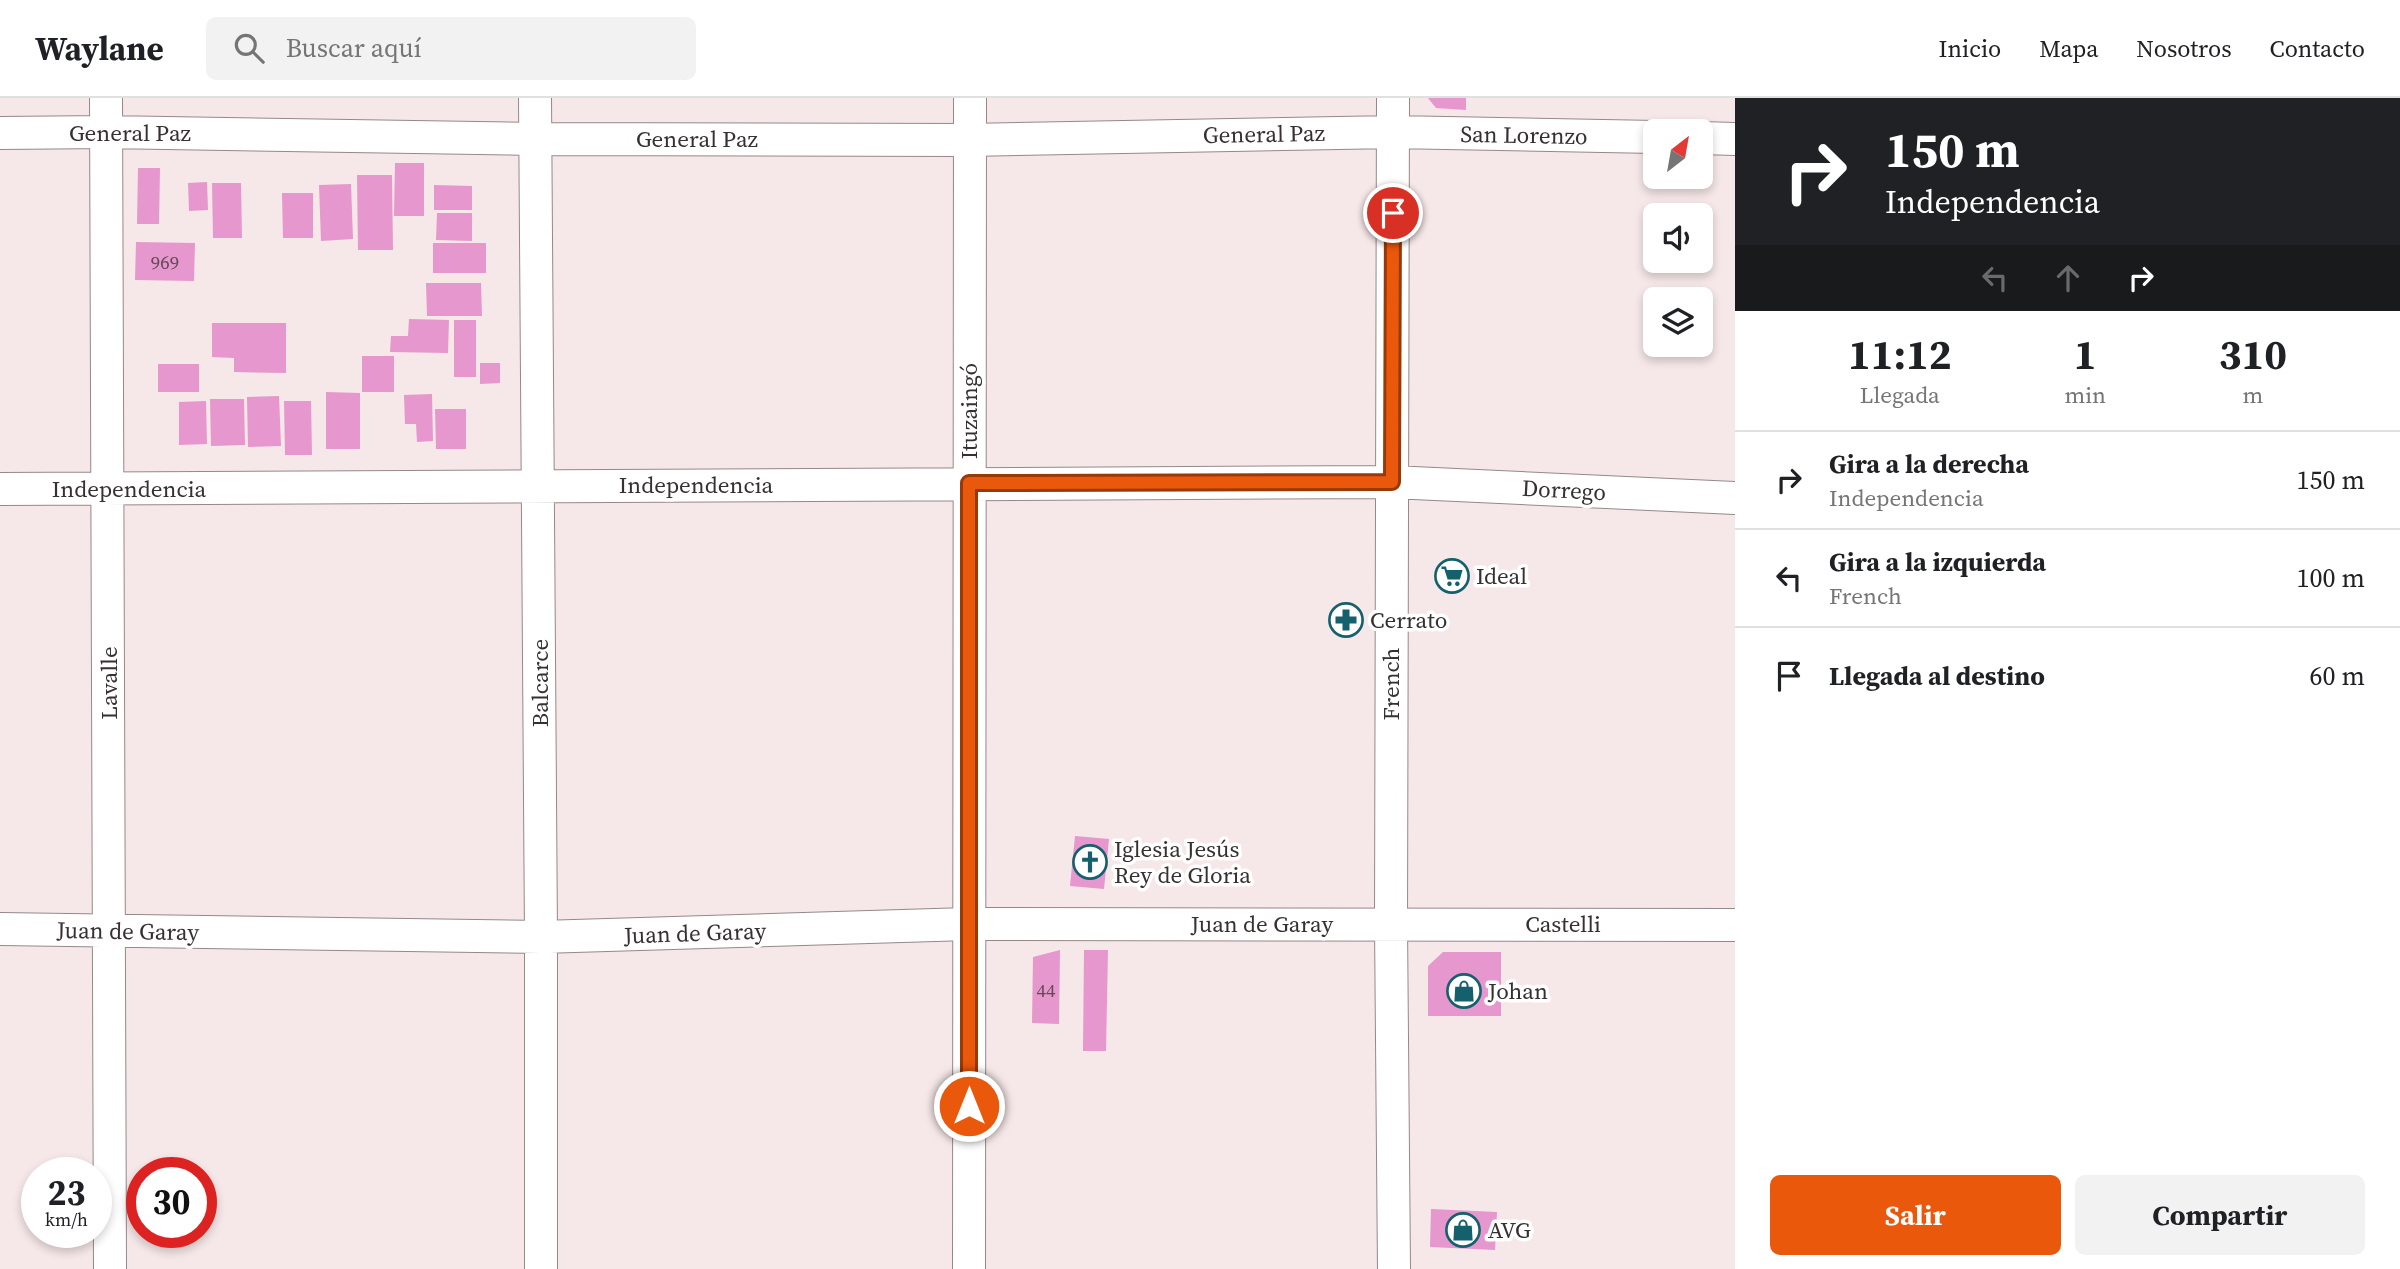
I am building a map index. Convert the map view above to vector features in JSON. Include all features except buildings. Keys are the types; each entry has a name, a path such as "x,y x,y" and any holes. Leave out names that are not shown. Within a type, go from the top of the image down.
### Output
{"street":[{"name":"Lavalle","path":"106,98 110,1269"},
{"name":"Balcarce","path":"535,98 541,1269"},
{"name":"Ituzaingó","path":"968,1269 970,98"},
{"name":"French","path":"1393,98 1391,923 1394,1269"},
{"name":"General Paz","path":"0,132 535,139 969,140 1394,132"},
{"name":"San Lorenzo","path":"1394,132 1643,137"},
{"path":"1713,138 1735,139"},
{"name":"Independencia","path":"0,489 1392,482"},
{"name":"Dorrego","path":"1392,482 1735,498"},
{"name":"Juan de Garay","path":"0,929 541,937 968,924 1391,923"},
{"name":"Castelli","path":"1391,923 1735,925"}],"place":[{"name":"Ideal","path":"1452,576"},
{"name":"Cerrato","path":"1346,620"},
{"name":"Iglesia Jesús Rey de Gloria","path":"1090,862"},
{"name":"Johan","path":"1464,991"},
{"name":"AVG","path":"1463,1230"}],"route":[{"path":"969,1106 969,483 1392,482 1393,213"}]}
